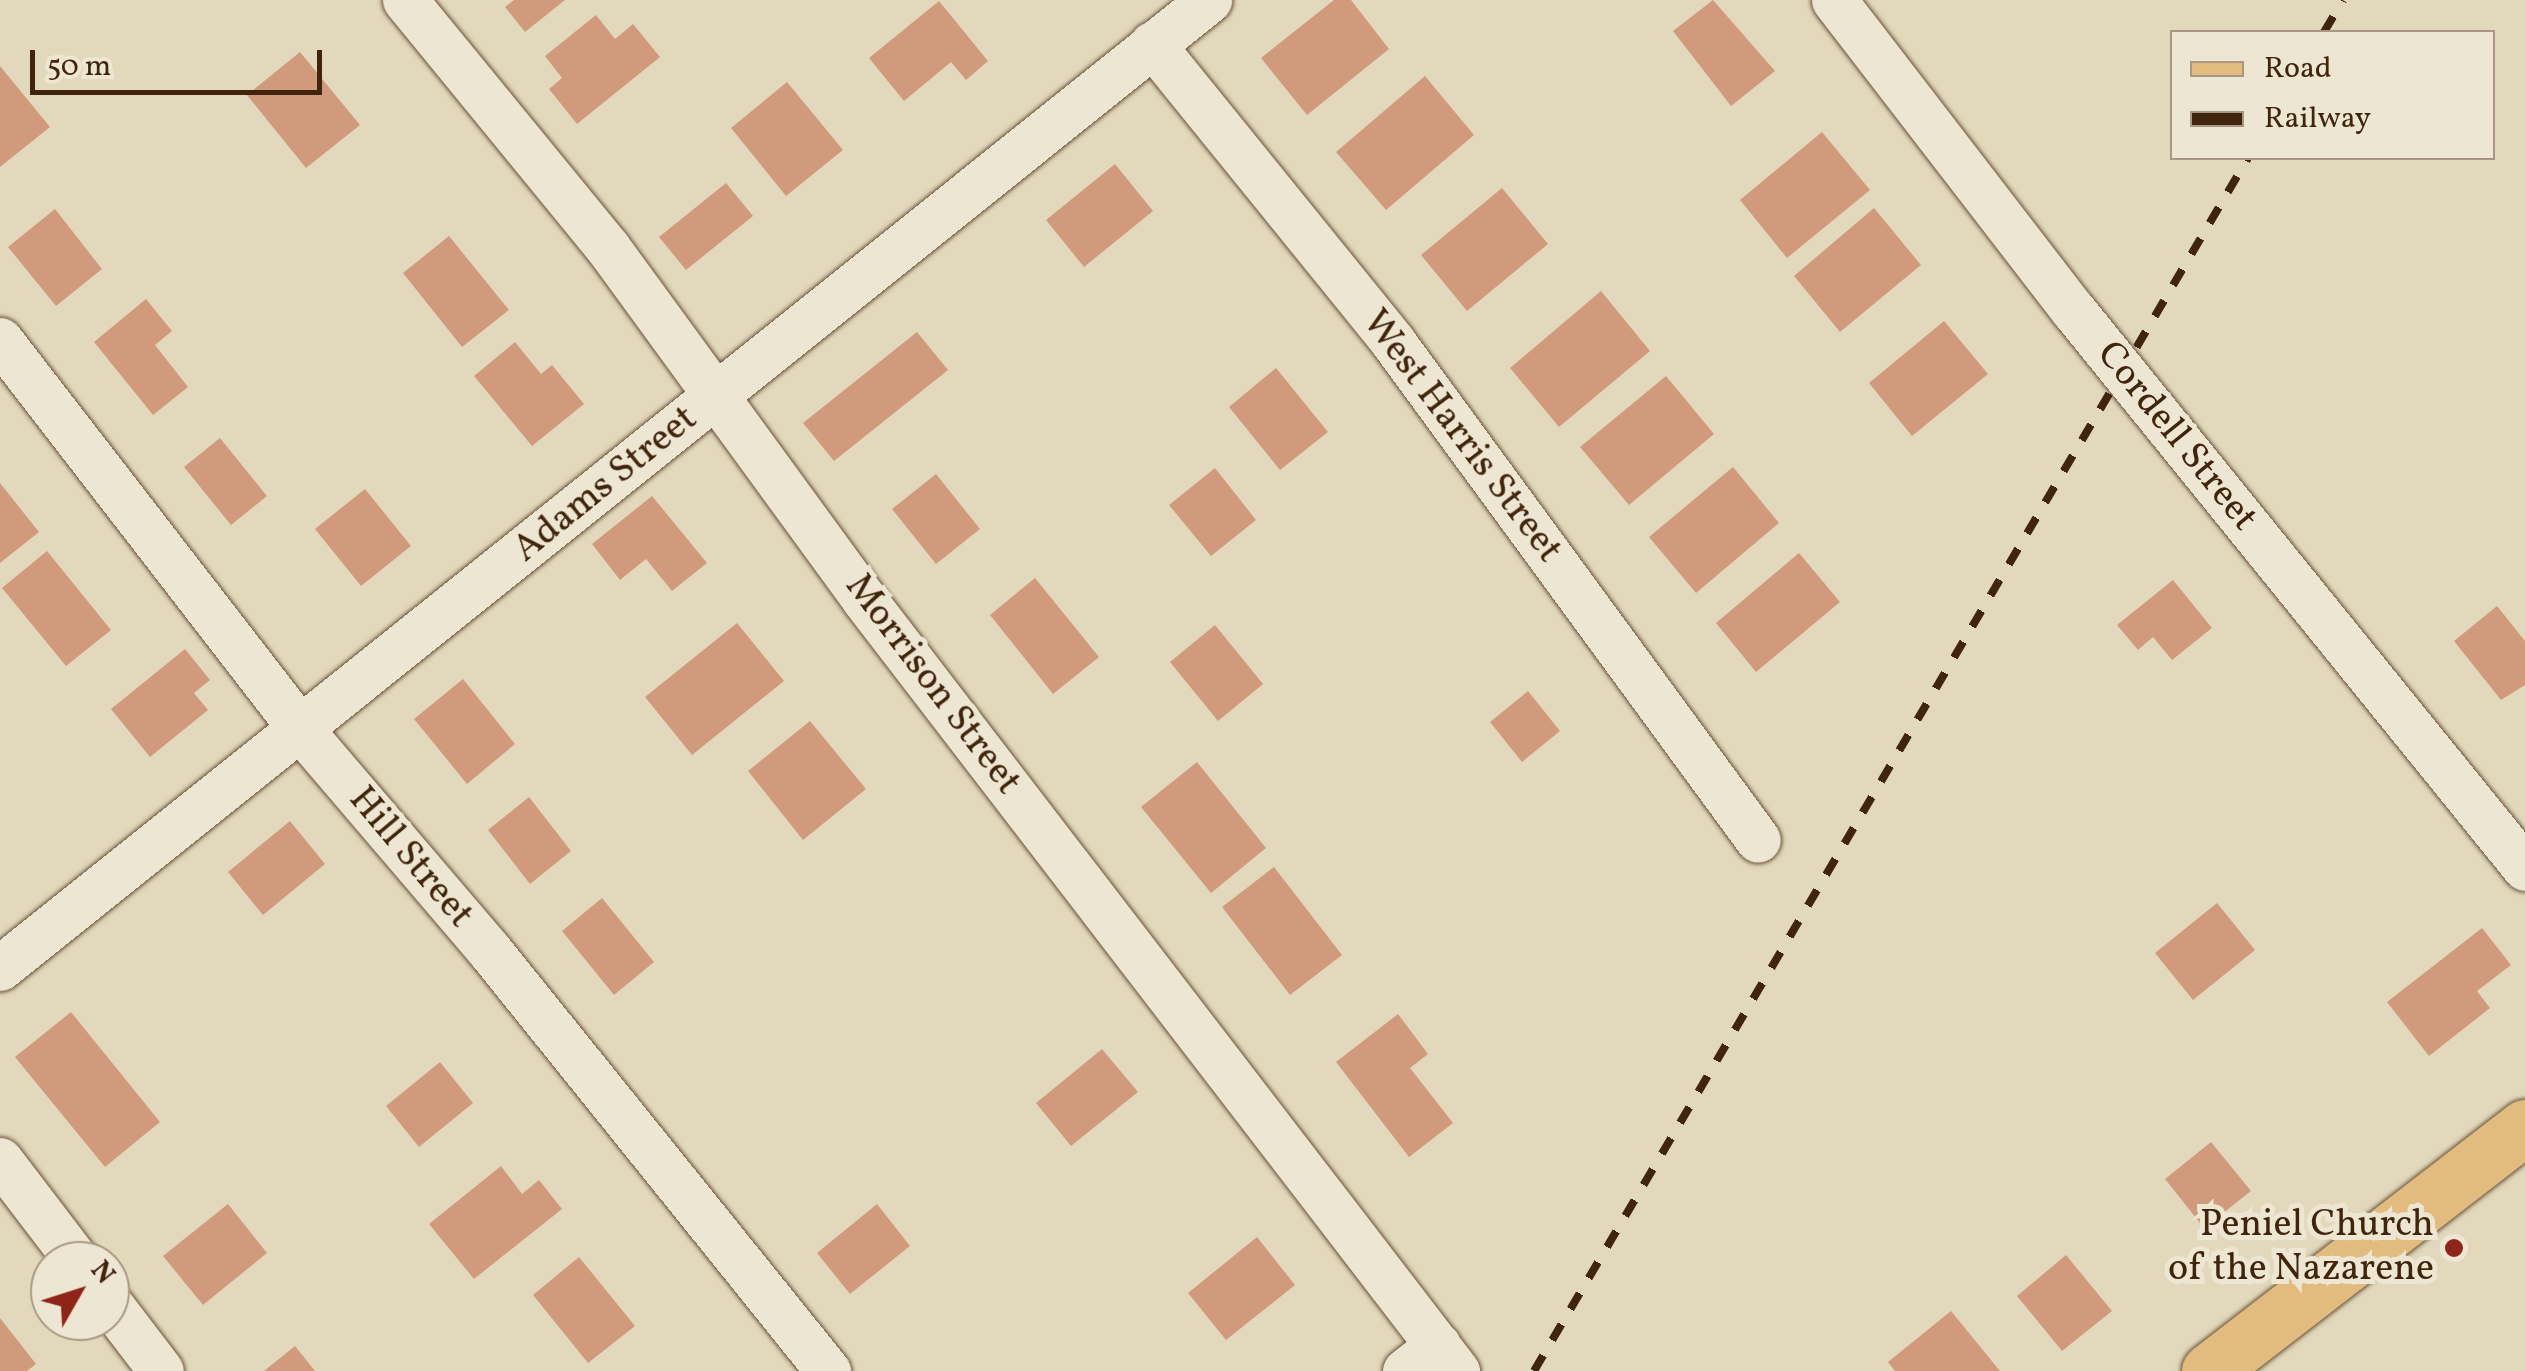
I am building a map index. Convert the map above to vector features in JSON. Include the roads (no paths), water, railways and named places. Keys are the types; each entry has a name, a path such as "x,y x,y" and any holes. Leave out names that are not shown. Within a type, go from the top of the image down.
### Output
{"main road":[{"path":"2209,1371 2525,1126"}],"street":[{"name":"Morrison Street","path":"405,0 608,248 1434,1362"},
{"name":"Adams Street","path":"0,968 302,731 1209,0"},
{"name":"Cordell Street","path":"1834,0 2074,310 2525,868"},
{"name":"West Harris Street","path":"1152,44 1393,342 1758,840"},
{"name":"Hill Street","path":"0,340 302,731 828,1371"},
{"path":"0,1160 62,1241"},
{"path":"130,1330 161,1371"}],"railway":[{"path":"2325,30 2343,0"},
{"path":"1534,1371 2247,160"}],"place":[{"name":"Peniel Church of the Nazarene","path":"2454,1248"}]}
